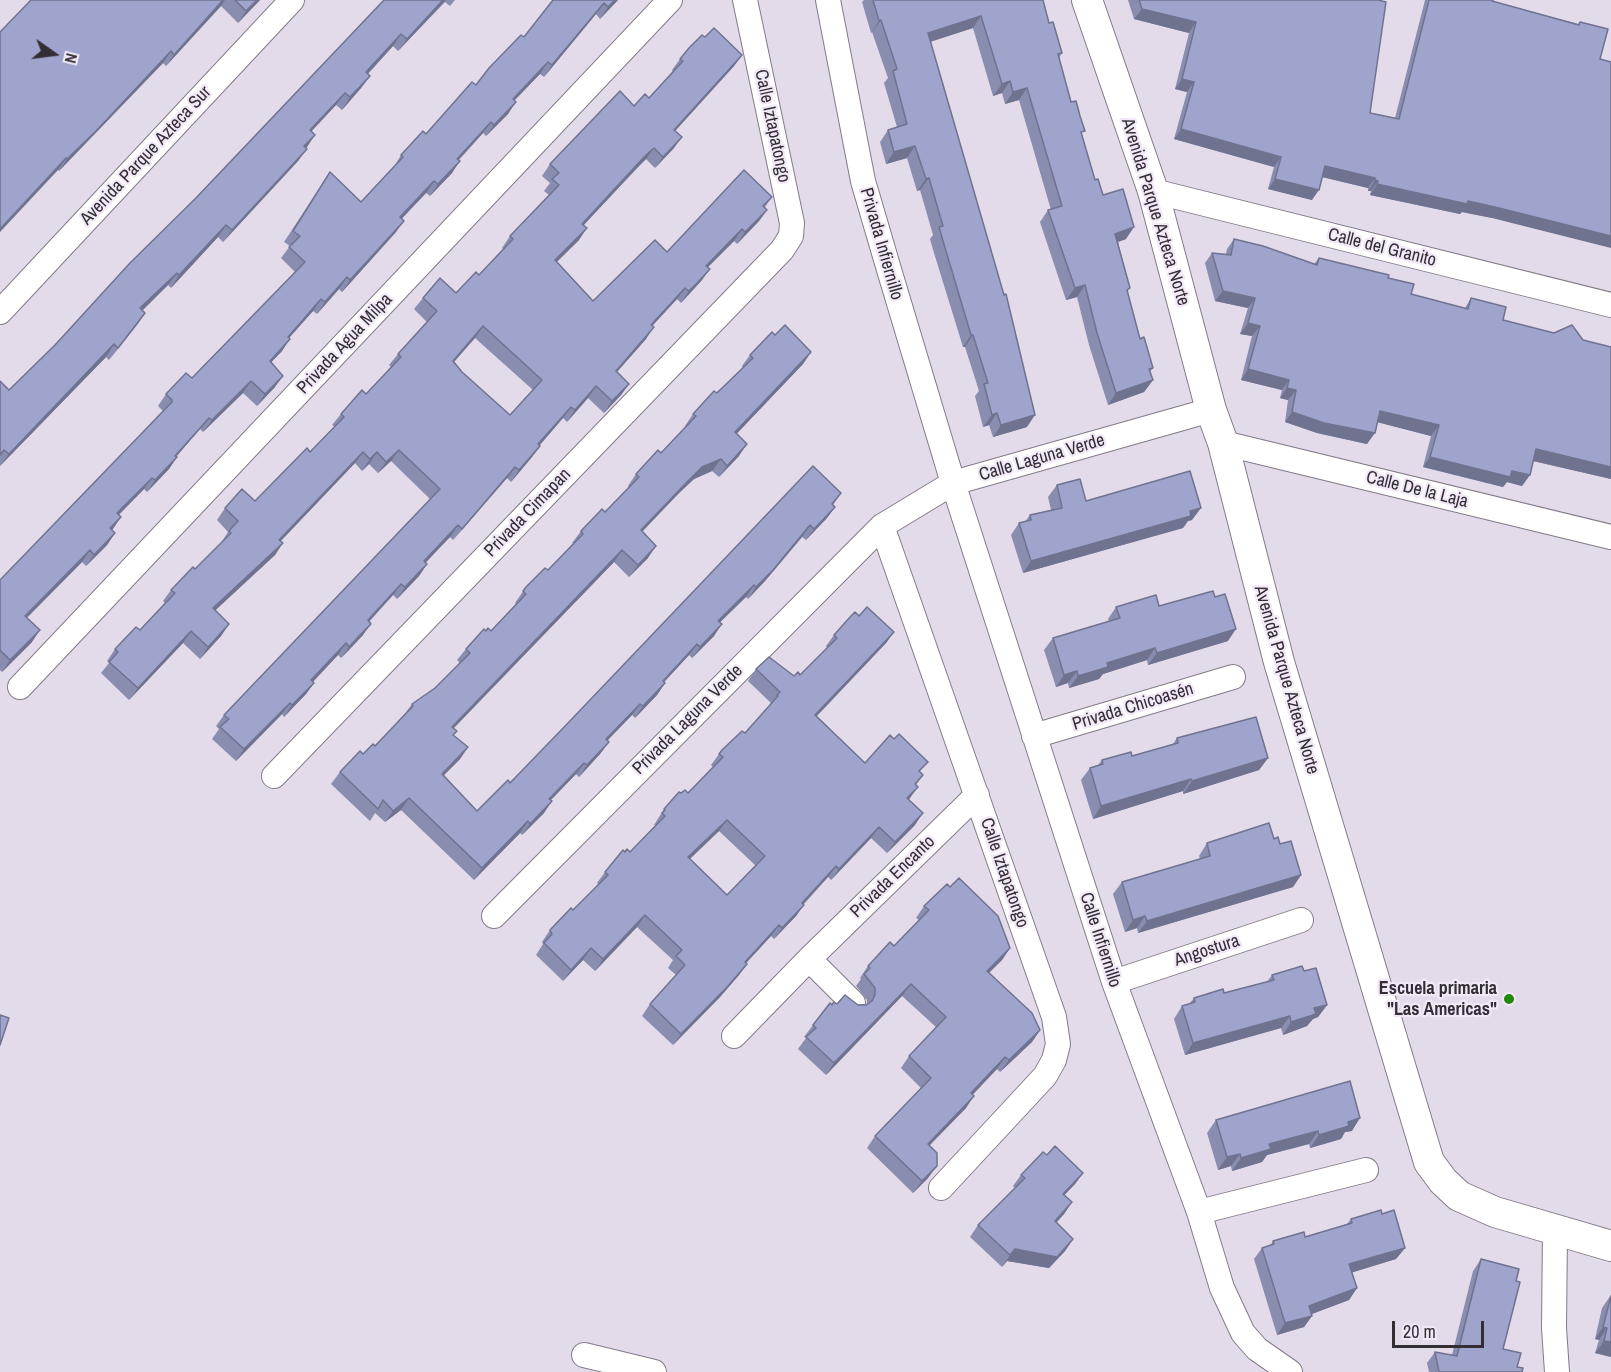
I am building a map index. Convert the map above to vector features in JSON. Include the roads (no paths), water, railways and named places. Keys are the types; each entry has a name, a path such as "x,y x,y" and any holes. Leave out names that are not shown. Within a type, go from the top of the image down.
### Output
{"street":[{"name":"Avenida Parque Azteca Sur","path":"0,312 292,0"},
{"name":"Privada Agua Milpa","path":"20,687 670,0"},
{"name":"Calle Iztapatongo","path":"745,0 792,223 791,236 782,250"},
{"name":"Privada Infiernillo","path":"828,0 863,182 953,483"},
{"name":"Avenida Parque Azteca Norte","path":"1087,0 1153,191 1211,410 1223,443 1279,662 1429,1162 1443,1181 1459,1196 1496,1212 1611,1246"},
{"name":"Calle del Granito","path":"1153,191 1611,305"},
{"name":"Privada Cimapan","path":"274,776 782,250"},
{"name":"Calle Laguna Verde","path":"882,526 953,483 1211,410"},
{"name":"Calle De la Laja","path":"1223,443 1611,537"},
{"name":"Calle Infiernillo","path":"953,483 1114,982 1199,1212 1222,1288 1243,1333 1257,1349 1282,1364 1290,1372"},
{"name":"Calle Iztapatongo","path":"882,526 1054,1017 1058,1044 1054,1060 1045,1076 941,1188"},
{"name":"Privada Laguna Verde","path":"494,916 882,526"},
{"name":"Privada Chicoasén","path":"1034,736 1233,677"},
{"name":"Privada Encanto","path":"734,1036 809,959 977,795"},
{"name":"Angostura","path":"1114,982 1301,920"},
{"path":"809,959 853,1003"},
{"path":"1199,1212 1366,1170"},
{"path":"1555,1230 1554,1328 1557,1372"},
{"path":"584,1355 654,1372"}],"place":[{"name":"Escuela primaria \"Las Americas\"","path":"1509,999"}]}
